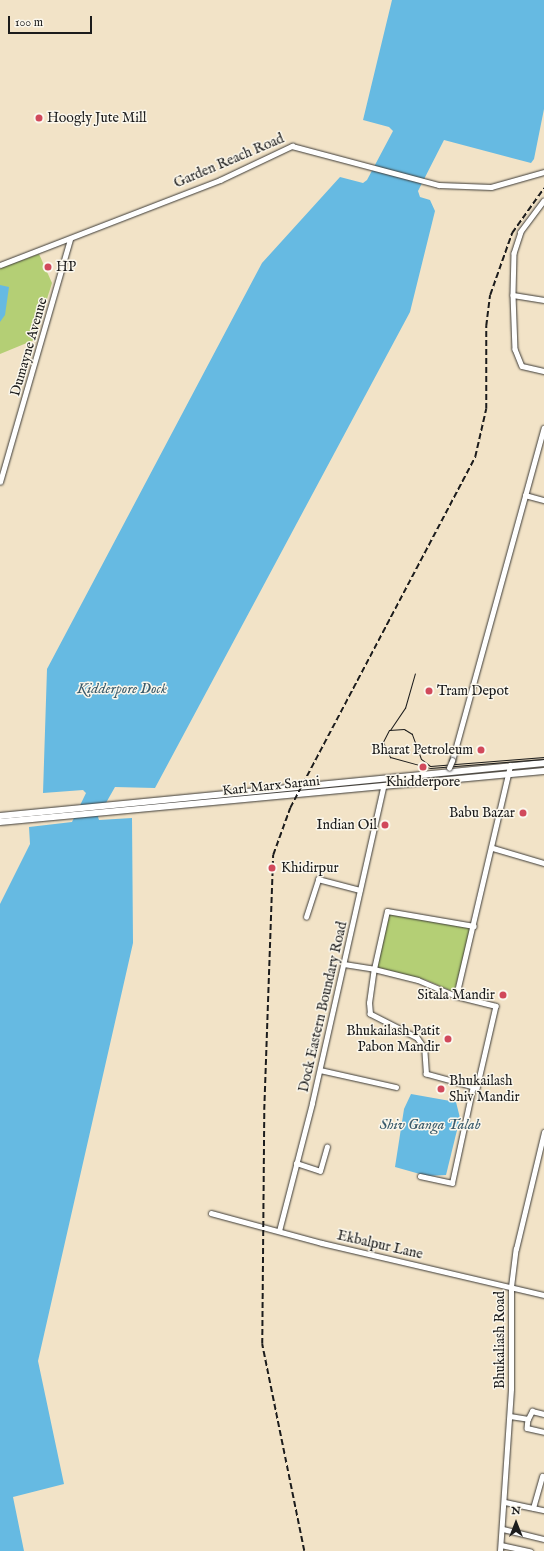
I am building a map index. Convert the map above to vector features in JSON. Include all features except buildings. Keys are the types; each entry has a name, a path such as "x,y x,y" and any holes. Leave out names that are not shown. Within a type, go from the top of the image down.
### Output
{"main road":[{"path":"114,809 449,770 544,763"},
{"name":"Karl Marx Sarani","path":"0,822 59,814 383,787 544,771"},
{"path":"0,816 59,814"}],"street":[{"name":"Garden Reach Road","path":"0,265 70,240 220,180 292,146 439,185 491,187 544,172"},
{"path":"544,201 521,232 514,253 513,295 515,349 522,366 544,371"},
{"name":"Dumayne Avenue","path":"0,482 70,240"},
{"path":"513,295 544,300"},
{"path":"447,780 544,428"},
{"path":"525,494 544,500"},
{"path":"456,996 493,848 510,774 510,765"},
{"name":"Dock Eastern Boundary Road","path":"279,1231 320,1070 383,787"},
{"path":"493,848 544,863"},
{"path":"306,917 318,879 360,890"},
{"path":"344,964 374,969 418,980 456,996 496,1006 477,1088 426,1074 424,1048 417,1038 370,1014 369,1002 374,969 387,911 474,926"},
{"path":"320,1070 396,1087"},
{"path":"420,1176 452,1183 473,1086"},
{"name":"Bhukaliash Road","path":"500,1551 505,1502 510,1416 511,1287 516,1248 544,1132"},
{"path":"296,1163 320,1171 326,1147"},
{"path":"538,1154 544,1156"},
{"name":"Ekbalpur Lane","path":"211,1213 279,1231 544,1295"},
{"path":"544,1414 532,1411 528,1419 527,1428 544,1432"},
{"path":"510,1416 528,1419"},
{"path":"533,1508 542,1476"},
{"path":"505,1502 544,1510"},
{"path":"503,1529 544,1539"},
{"path":"501,1545 530,1551"}],"green space":[{"path":"39,254 52,283 34,340 0,354 0,268"},
{"path":"387,913 472,928 454,992 426,980 376,967"}],"water":[{"name":"Kidderpore Dock","path":"392,0 544,0 544,109 534,159 531,163 444,140 418,191 420,197 430,200 435,211 410,312 155,788 115,787 98,817 99,820 132,818 133,943 38,1361 64,1484 13,1497 24,1551 0,1551 0,904 30,844 29,827 72,822 86,793 83,790 43,793 47,669 262,263 340,177 363,183 367,180 393,131 389,127 363,120"},
{"path":"0,285 9,287 5,315 0,322"},
{"name":"Shiv Ganga Talab","path":"411,1094 456,1102 460,1118 446,1175 427,1176 395,1167 404,1109"}],"tram line":[{"path":"390,730 405,708 415,673"},
{"path":"544,757 430,766 421,759 412,734 404,729 389,730 383,742 390,757 430,768 544,759"}],"railway":[{"path":"304,1551 262,1344 264,1110 273,855 290,808 475,457 486,409 486,326 490,295 512,233 544,188"}],"place":[{"name":"Hoogly Jute Mill","path":"39,118"},
{"name":"HP","path":"48,267"},
{"name":"Tram Depot","path":"429,691"},
{"name":"Bharat Petroleum","path":"481,750"},
{"name":"Khidderpore","path":"423,767"},
{"name":"Babu Bazar","path":"523,813"},
{"name":"Indian Oil","path":"385,825"},
{"name":"Khidirpur","path":"272,868"},
{"name":"Sitala Mandir","path":"503,995"},
{"name":"Bhukailash Patit Pabon Mandir","path":"448,1039"},
{"name":"Bhukailash Shiv Mandir","path":"441,1089"}]}
